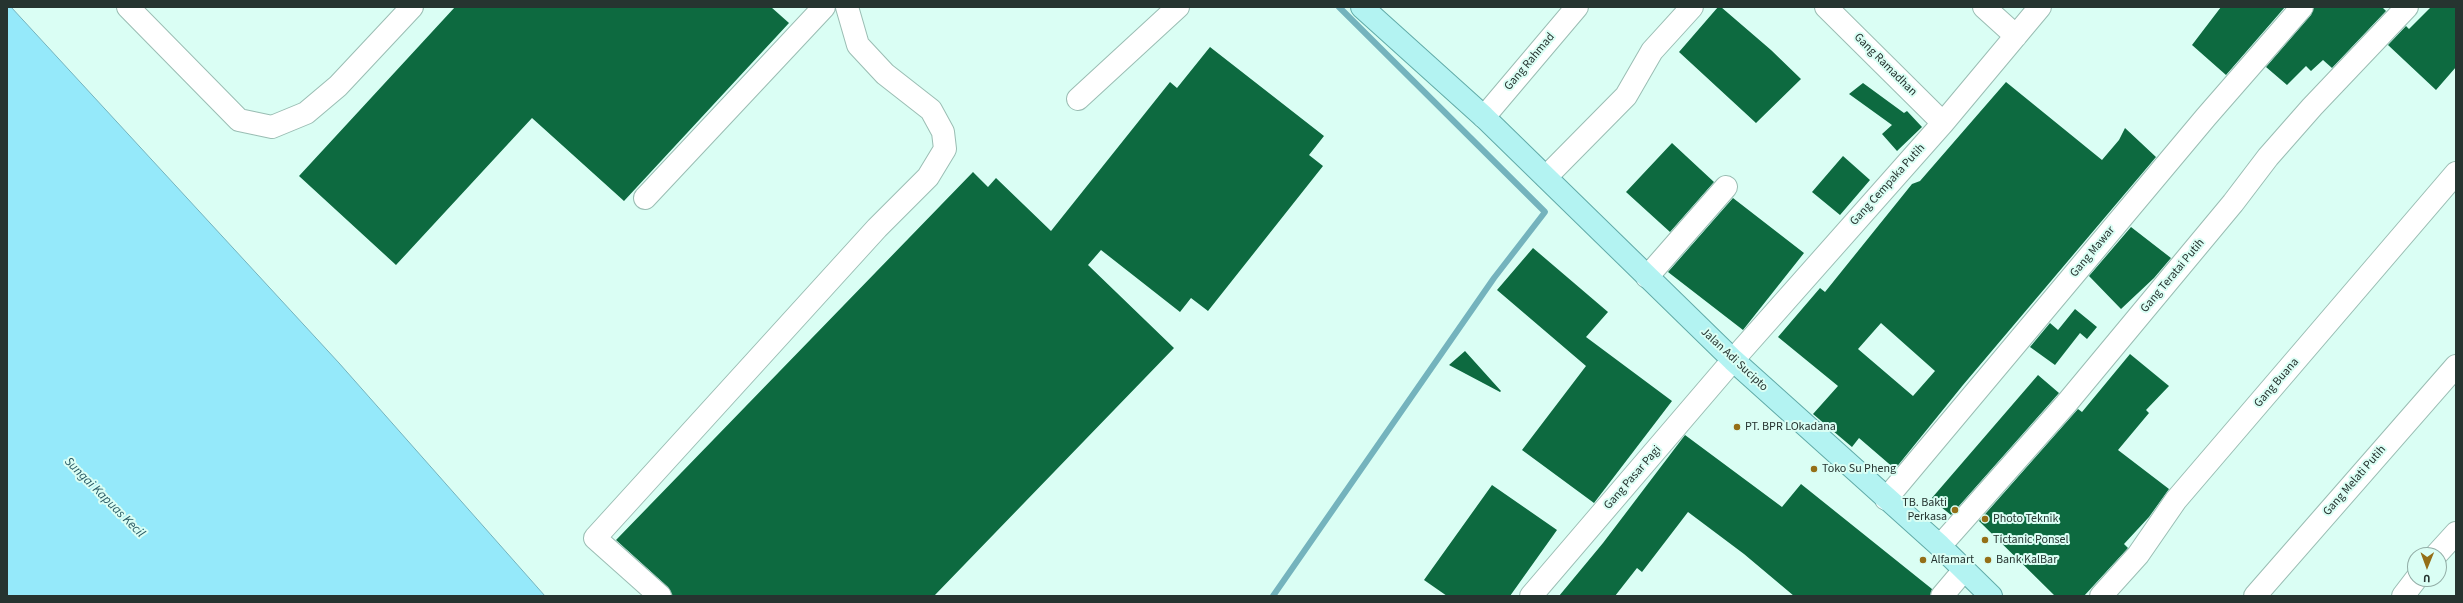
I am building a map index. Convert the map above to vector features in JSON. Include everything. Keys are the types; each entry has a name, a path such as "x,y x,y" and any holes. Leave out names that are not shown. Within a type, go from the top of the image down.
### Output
{"main road":[{"name":"Jalan Adi Sucipto","path":"1373,11 1546,177 1733,360 1940,546 1992,596"}],"street":[{"path":"128,7 239,120 272,127 306,113 338,86 412,7"},
{"path":"645,198 824,7"},
{"path":"660,596 595,538 871,234 928,176 945,149 943,132 931,110 885,74 858,45 847,7"},
{"path":"1078,99 1178,7"},
{"name":"Gang Rahmad","path":"1484,117 1577,7"},
{"path":"1546,177 1626,96 1652,51 1692,7"},
{"name":"Gang Ramadhan","path":"1826,7 1943,123"},
{"path":"1984,7 2016,36"},
{"name":"Gang Cempaka Putih","path":"1733,360 1943,123 2040,7"},
{"name":"Gang Mawar","path":"1886,499 2206,117 2302,7"},
{"name":"Gang Teratai Putih","path":"1940,546 2066,404 2233,203 2268,158 2312,108 2407,7"},
{"name":"Gang Buana","path":"2101,596 2138,555 2176,500 2456,173"},
{"path":"1647,277 1726,187"},
{"name":"Gang Pasar Pagi","path":"1531,596 1733,360"},
{"name":"Gang Melati Putih","path":"2255,596 2456,366"},
{"path":"2443,547 2456,533"},
{"path":"1942,596 1964,570"},
{"path":"2403,596 2410,587"}],"water":[{"name":"Sungai Kapuas Kecil","path":"7,7 11,7 339,363 545,596 7,596"}],"building":[{"path":"455,7 771,7 789,23 624,201 532,118 396,265 299,176"},
{"path":"1718,7 1721,7 1771,50 1801,79 1756,123 1679,52"},
{"path":"2221,7 2285,7 2226,75 2192,45"},
{"path":"2314,7 2382,7 2386,11 2332,68 2323,60 2311,71 2306,66 2287,85 2266,67 2311,15"},
{"path":"2431,7 2456,7 2456,67 2436,90 2388,45 2406,26 2409,29"},
{"path":"1210,47 1324,136 1309,155 1323,166 1208,311 1191,298 1180,312 1101,250 1088,265 1174,348 934,596 673,596 668,587 616,540 973,172 988,187 996,178 1051,231 1170,82 1177,88"},
{"path":"2006,82 2102,160 2119,140 2125,128 2156,157 1963,385 1895,469 1859,438 1852,447 1813,414 1838,386 1778,337 1820,288 1825,292 1912,184 1920,181","holes":["1881,323 1935,371 1913,396 1858,349"]},
{"path":"1863,83 1904,113 1907,111 1922,127 1897,151 1882,134 1892,125 1849,94"},
{"path":"1672,143 1714,182 1670,232 1626,192"},
{"path":"1843,156 1870,180 1840,215 1812,192"},
{"path":"1733,198 1804,253 1743,330 1668,272"},
{"path":"2131,227 2171,258 2154,278 2121,309 2089,276"},
{"path":"1533,248 1608,312 1586,337 1672,401 1594,503 1522,450 1586,366 1497,290"},
{"path":"2075,309 2097,327 2087,339 2080,333 2055,365 2030,347 2050,323 2058,330"},
{"path":"1465,351 1501,391 1500,392 1449,365"},
{"path":"2130,354 2169,386 2146,410 2149,413 2118,450 2169,489 2149,517 2124,544 2128,548 2084,596 2055,596 1979,521 2078,409 2082,412"},
{"path":"2038,375 2059,393 1951,515 1931,499"},
{"path":"1685,435 1782,507 1801,484 1932,589 1930,596 1794,596 1744,554 1688,512 1642,572 1637,568 1615,596 1559,596 1603,543"},
{"path":"1492,485 1557,530 1510,596 1447,596 1424,580"}],"waterway":[{"path":"1273,596 1494,278 1545,212 1339,7"}],"place":[{"name":"PT. BPR LOkadana","path":"1737,427"},
{"name":"Toko Su Pheng","path":"1814,469"},
{"name":"TB. Bakti Perkasa","path":"1955,510"},
{"name":"Photo Teknik","path":"1985,519"},
{"name":"Tictanic Ponsel","path":"1985,540"},
{"name":"Alfamart","path":"1923,560"},
{"name":"Bank KalBar","path":"1988,560"}]}
